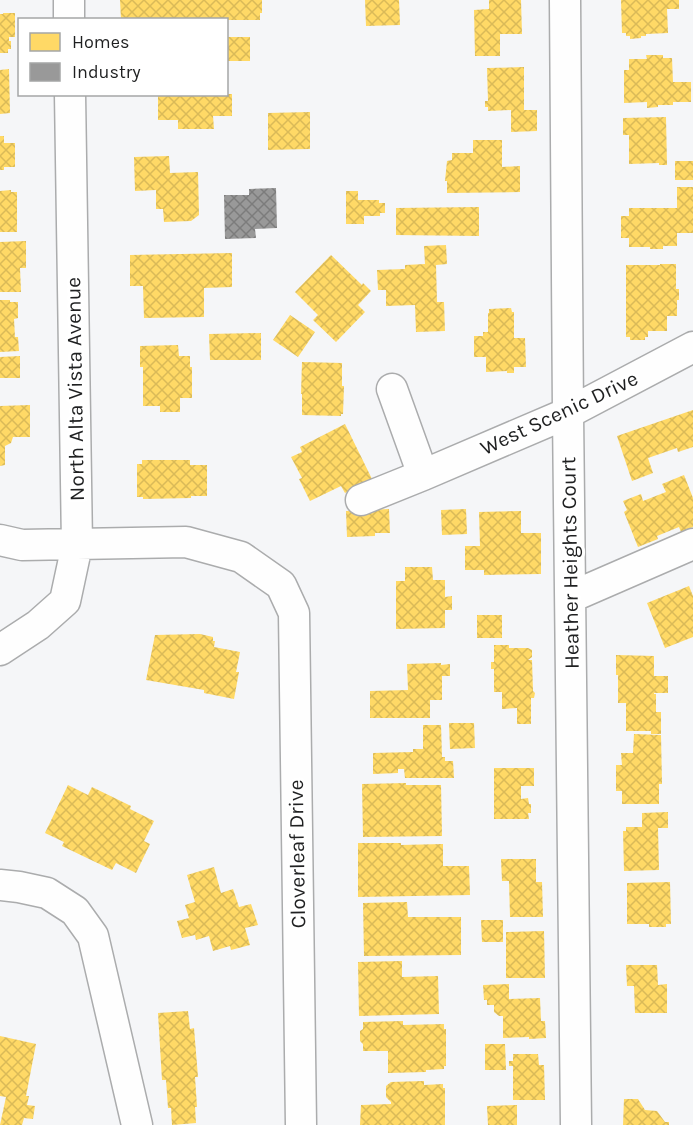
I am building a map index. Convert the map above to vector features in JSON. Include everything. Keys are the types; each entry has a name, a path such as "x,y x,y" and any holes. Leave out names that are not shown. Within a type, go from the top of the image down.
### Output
{"street":[{"path":"69,0 69,18"},
{"name":"Heather Heights Court","path":"565,0 576,1125"},
{"name":"North Alta Vista Avenue","path":"0,650 38,626 65,601 77,545 70,96"},
{"name":"West Scenic Drive","path":"362,500 568,413 693,347"},
{"path":"392,389 423,475"},
{"path":"0,540 22,546 77,545"},
{"name":"Cloverleaf Drive","path":"77,545 186,542 241,557 281,585 294,612 301,1125"},
{"path":"571,597 693,544"},
{"path":"0,885 47,893 75,911 93,936 137,1125"}],"building: Homes":[{"path":"120,0 262,0 260,20 121,18"},
{"path":"365,0 399,0 400,25 366,26"},
{"path":"489,0 521,0 522,34 500,34 500,56 475,56 474,10 489,9"},
{"path":"621,0 679,0 679,9 667,9 668,33 646,34 641,38 630,39 626,33 622,33"},
{"path":"15,13 15,37 9,37 11,49 8,49 8,53 0,53 0,14"},
{"path":"228,37 250,37 250,61 228,61"},
{"path":"646,55 663,55 663,58 672,58 673,82 691,82 691,102 673,102 673,105 647,108 647,102 624,103 624,70 629,70 629,59 647,59"},
{"path":"524,67 524,110 537,110 537,131 511,132 511,110 488,111 488,107 485,107 485,101 488,101 487,68"},
{"path":"9,69 10,113 0,114 0,70"},
{"path":"232,94 232,116 213,116 214,129 178,129 178,120 158,120 158,96 228,96"},
{"path":"310,112 310,149 268,150 268,113"},
{"path":"666,117 667,165 629,164 629,135 623,135 623,118"},
{"path":"0,136 4,136 4,143 15,143 15,167 4,167 4,170 0,170"},
{"path":"473,140 502,140 502,167 520,166 520,192 447,193 447,181 445,181 447,161 452,160 452,153 473,153"},
{"path":"169,156 170,173 198,172 199,215 191,221 164,222 163,209 156,209 156,190 135,191 134,157"},
{"path":"675,161 693,161 693,180 675,180"},
{"path":"677,187 693,187 693,233 677,233 677,246 663,246 663,249 629,247 629,238 621,238 621,216 629,216 629,208 677,208"},
{"path":"11,190 11,192 17,192 17,232 0,232 0,191"},
{"path":"346,191 358,191 358,200 379,200 379,203 385,203 385,213 380,213 380,216 364,216 364,224 346,224"},
{"path":"479,207 479,236 396,235 396,208"},
{"path":"26,241 26,268 20,268 21,292 0,292 0,242"},
{"path":"446,245 447,264 436,265 437,302 444,302 445,331 416,332 415,305 386,306 386,290 378,290 377,270 405,269 405,265 425,264 424,246"},
{"path":"232,253 232,287 204,288 204,317 144,318 143,286 130,286 130,255"},
{"path":"331,255 371,291 358,305 365,312 336,342 313,320 318,315 295,292"},
{"path":"676,264 676,289 679,289 677,316 667,316 667,331 648,331 648,337 645,337 645,340 630,340 630,337 626,337 626,265"},
{"path":"0,300 18,302 18,318 14,319 19,351 0,352"},
{"path":"511,308 514,312 514,338 525,338 526,367 514,367 514,373 486,372 486,357 474,357 474,336 483,336 483,332 488,332 489,309"},
{"path":"290,315 315,332 298,357 273,340"},
{"path":"261,333 261,360 210,360 209,334"},
{"path":"178,345 179,356 190,356 192,398 180,398 180,412 160,412 160,406 143,406 143,367 140,367 140,346"},
{"path":"20,356 20,378 0,378 0,357"},
{"path":"302,362 342,363 342,386 344,386 341,416 302,415"},
{"path":"30,405 30,437 13,437 11,443 5,446 5,465 0,466 0,406"},
{"path":"693,410 693,447 678,452 677,448 648,458 653,473 632,481 617,436"},
{"path":"345,424 372,479 345,493 341,486 310,501 291,457 302,452 300,447"},
{"path":"142,460 190,460 190,465 207,465 207,496 143,499 143,497 137,497 137,464 142,464"},
{"path":"684,475 693,498 693,527 681,532 679,527 638,547 624,512 627,510 623,501 641,494 643,501 666,492 662,484"},
{"path":"389,509 390,533 347,537 346,511"},
{"path":"466,509 467,534 442,535 441,510"},
{"path":"521,511 521,533 541,533 541,574 484,575 484,570 465,570 465,546 480,546 479,512"},
{"path":"405,567 432,567 433,580 445,580 445,597 452,596 452,610 445,610 445,628 396,629 396,581 405,581"},
{"path":"689,586 693,596 693,637 665,648 647,603"},
{"path":"477,615 502,615 502,638 477,638"},
{"path":"200,634 213,637 214,647 240,652 234,699 204,693 204,690 146,680 155,635"},
{"path":"494,645 509,645 509,648 532,650 532,657 528,660 532,660 533,691 535,693 534,698 531,698 531,724 517,724 517,708 502,709 502,692 494,692 494,669 491,669 491,662 494,662"},
{"path":"616,655 654,656 654,676 668,676 668,693 654,693 656,694 656,712 661,712 661,734 651,734 651,731 626,731 626,703 618,703"},
{"path":"441,663 441,665 450,664 450,676 442,676 442,700 430,700 430,718 370,718 370,691 408,690 407,664"},
{"path":"449,723 474,723 475,748 450,749"},
{"path":"423,725 441,725 442,757 445,757 445,761 453,761 454,778 405,778 404,769 398,769 398,773 373,774 373,753 413,752 413,749 423,749"},
{"path":"634,734 661,735 662,784 659,784 659,804 622,804 622,791 616,791 616,765 622,765 621,753 633,753"},
{"path":"494,768 534,768 534,786 521,786 521,799 528,798 531,804 529,819 494,819"},
{"path":"406,783 406,785 441,785 442,836 363,837 362,784"},
{"path":"68,785 88,795 92,787 131,806 130,809 154,821 144,841 150,844 136,873 116,863 112,870 62,846 64,842 45,833"},
{"path":"668,812 668,828 658,828 659,870 624,871 623,831 626,831 626,827 642,827 642,813"},
{"path":"358,843 443,844 443,866 469,866 470,895 358,897"},
{"path":"501,859 536,859 536,882 542,882 543,917 510,917 509,881 502,881"},
{"path":"214,867 221,893 233,889 239,907 251,904 258,925 245,928 250,945 231,950 230,946 213,951 209,936 196,940 195,935 182,938 177,921 189,918 185,905 195,902 187,875"},
{"path":"670,882 671,924 666,924 666,927 649,927 649,924 627,924 627,883"},
{"path":"407,902 408,917 461,917 461,955 364,956 363,903"},
{"path":"481,920 503,920 503,942 482,942"},
{"path":"544,931 545,978 506,978 506,932"},
{"path":"402,961 402,977 438,976 439,1014 359,1016 358,962"},
{"path":"626,965 657,965 658,985 667,984 667,1013 635,1013 634,986 627,986"},
{"path":"509,984 509,999 540,998 541,1021 545,1021 546,1038 503,1038 503,1016 494,1012 494,1005 487,1005 487,1000 484,1000 483,985"},
{"path":"188,1011 190,1029 194,1028 198,1077 195,1077 196,1123 172,1125 166,1080 162,1080 158,1013"},
{"path":"403,1021 403,1025 444,1024 446,1066 444,1069 388,1073 388,1051 363,1051 360,1031 363,1029 363,1022"},
{"path":"0,1036 36,1044 26,1096 29,1096 27,1105 35,1106 33,1119 24,1118 22,1125 0,1125 6,1097 0,1096"},
{"path":"485,1044 505,1044 506,1070 485,1070"},
{"path":"513,1054 538,1054 539,1065 544,1065 545,1100 513,1100 513,1066 509,1066 509,1061 513,1061"},
{"path":"424,1081 424,1085 443,1084 445,1088 445,1125 360,1125 361,1105 391,1104 386,1097 386,1086 391,1082"},
{"path":"624,1099 638,1099 645,1110 657,1111 665,1122 669,1122 669,1125 623,1125"},
{"path":"517,1105 517,1125 488,1125 487,1106"}],"building: Industry":[{"path":"276,188 277,228 255,229 256,238 225,239 224,195 249,195 249,189"}]}
